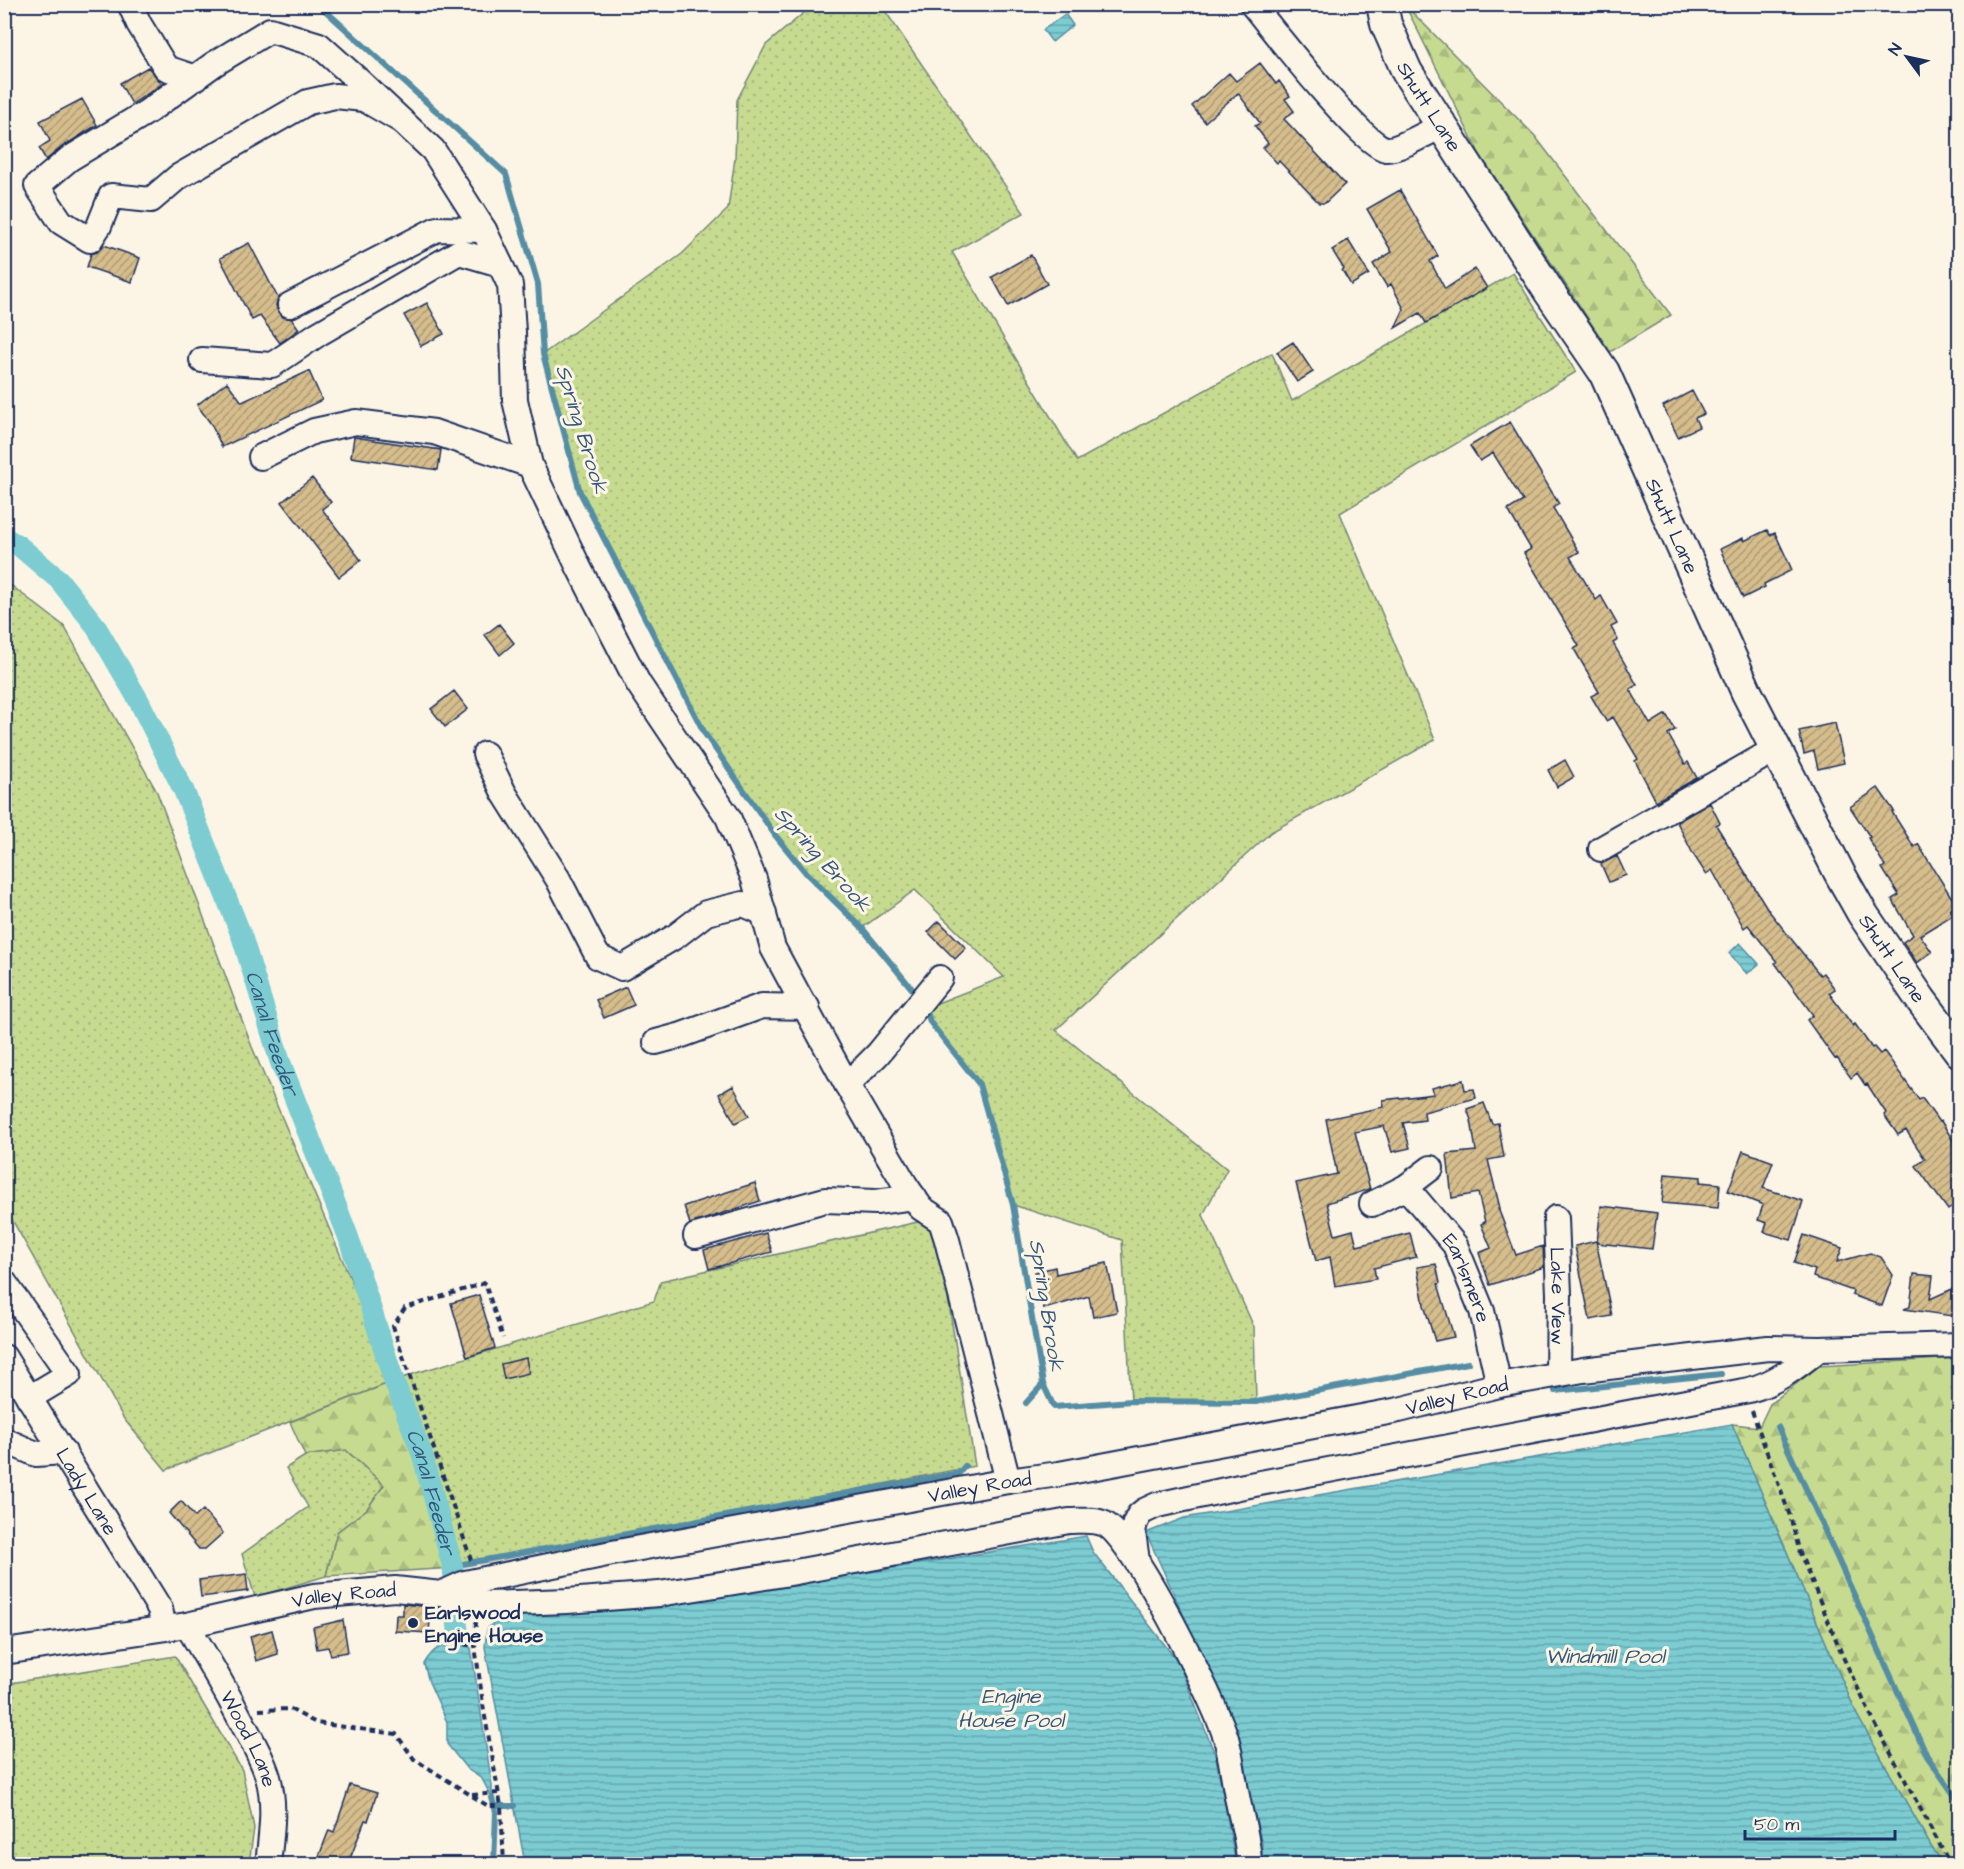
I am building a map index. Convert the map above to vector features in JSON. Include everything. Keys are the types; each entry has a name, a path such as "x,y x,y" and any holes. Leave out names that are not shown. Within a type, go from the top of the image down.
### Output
{"main road":[{"name":"Shutt Lane","path":"1382,4 1386,24 1407,72 1604,372 1747,693 1840,874 1862,913 1959,1052"}],"street":[{"path":"130,4 166,68 195,78"},
{"path":"1252,4 1346,116 1372,143 1386,149 1400,146 1441,126"},
{"path":"402,121 364,99 335,96 308,102 178,177 151,200 111,196 99,226 90,240 61,222 37,186 69,159 147,112 270,30 319,45 402,121 433,150 484,230 510,285 515,400 531,465 579,568 638,683 728,817 754,879 773,948 848,1085 921,1208 941,1221 1008,1481"},
{"path":"290,305 436,229 484,230"},
{"path":"202,360 272,364 318,334 459,252 500,264"},
{"path":"261,457 314,431 356,422 434,432 531,465"},
{"path":"1601,849 1776,749"},
{"path":"485,754 504,793 558,879 598,957 622,968 675,936 706,913 743,904 764,913"},
{"path":"848,1085 878,1054 940,978"},
{"path":"656,1042 762,1006 807,1007"},
{"path":"1372,1204 1406,1187 1431,1168"},
{"name":"Earlsmere","path":"1406,1187 1455,1245 1482,1311 1499,1385"},
{"path":"696,1236 825,1200 876,1202 914,1197"},
{"name":"Lake View","path":"1556,1218 1559,1294 1558,1374"},
{"path":"4,1282 69,1374 29,1398"},
{"name":"Valley Road","path":"4,1652 175,1626 314,1596 395,1589 441,1594 465,1583 607,1554 1008,1481 1059,1474 1400,1410 1499,1385 1558,1374 1768,1348 1819,1349 1959,1345"},
{"path":"1137,1561 1133,1532 1135,1523 1139,1515 1157,1505 1239,1487 1749,1390 1763,1386 1793,1369 1819,1349"},
{"name":"Lady Lane","path":"4,1357 160,1609 175,1626"},
{"path":"4,1440 36,1454 64,1452"},
{"path":"441,1594 488,1604 659,1594 790,1573 1069,1521 1091,1521 1106,1525 1123,1541 1137,1561 1180,1637 1216,1712 1226,1738 1249,1864"},
{"name":"Wood Lane","path":"175,1626 236,1711 256,1747 268,1776 272,1831 268,1864"}],"path":[{"path":"470,1557 393,1326 405,1308 485,1282 502,1338"},
{"path":"1749,1390 1749,1402 1790,1516 1800,1553 1817,1595 1874,1720 1950,1864"},
{"path":"476,1602 472,1645 501,1806 504,1864"},
{"path":"443,1642 472,1645"},
{"path":"236,1711 290,1709 316,1723 396,1734 414,1759 488,1806 501,1806"},
{"path":"471,1796 497,1793"}],"green space":[{"path":"813,5 881,5 1024,213 952,252 1077,461 1272,353 1292,401 1513,273 1576,372 1340,513 1435,740 1271,832 1056,1030 1227,1169 1203,1215 1254,1327 1256,1402 1131,1401 1122,1240 1013,1205 979,1084 930,1022 927,1007 1004,977 915,890 862,928 807,874 775,835 705,734 580,492 543,354 682,254 728,209 735,158 737,100 766,45"},
{"path":"1405,5 1535,136 1671,315 1610,352 1479,153"},
{"path":"4,580 64,626 157,792 252,1047 394,1381 166,1470 124,1419 5,1207"},
{"path":"935,1218 975,1466 453,1568 422,1454 394,1381 654,1301 661,1281"},
{"path":"1959,1358 1959,1864 1944,1864 1932,1848 1857,1715 1732,1424 1759,1427 1770,1404 1819,1366"},
{"path":"394,1381 422,1454 453,1568 326,1576 337,1532 367,1509 384,1485 346,1450 305,1456 290,1422"},
{"path":"346,1450 384,1485 367,1509 337,1532 326,1576 255,1597 242,1554 308,1507 286,1468 305,1456"},
{"path":"175,1656 242,1770 254,1828 249,1864 5,1864 5,1684"}],"water":[{"path":"1065,14 1073,25 1052,42 1043,30"},
{"path":"1740,943 1759,964 1747,974 1729,953"},
{"name":"Windmill Pool","path":"1732,1424 1857,1715 1932,1848 1944,1864 1262,1864 1262,1844 1230,1717 1146,1533 1184,1518"},
{"name":"Engine House Pool","path":"1086,1536 1093,1552 1178,1662 1216,1757 1236,1864 525,1864 485,1647 487,1629 501,1615 646,1609"},
{"path":"459,1643 471,1648 492,1798 482,1779 467,1769 447,1744 447,1722 429,1682 424,1664 438,1648"}],"building":[{"path":"1260,63 1276,84 1279,81 1290,96 1285,99 1294,111 1284,119 1345,184 1325,203 1319,203 1279,161 1277,163 1263,148 1268,143 1255,126 1260,123 1238,93 1205,122 1192,106 1229,73 1236,81"},
{"path":"148,67 162,84 132,104 120,83"},
{"path":"82,99 97,125 46,160 39,148 50,141 40,121"},
{"path":"1400,190 1438,256 1430,261 1445,289 1475,269 1487,288 1426,323 1420,313 1395,328 1404,309 1391,284 1387,287 1373,264 1392,252 1367,209"},
{"path":"1348,240 1369,274 1351,285 1332,250"},
{"path":"249,243 278,298 276,305 278,312 283,317 292,319 299,329 280,343 260,316 252,320 220,258"},
{"path":"104,245 140,258 132,282 87,267 91,254"},
{"path":"1031,255 1047,284 1008,306 992,277"},
{"path":"427,303 444,334 421,346 404,315"},
{"path":"1293,342 1313,372 1297,382 1277,352"},
{"path":"309,371 322,400 222,447 211,424 197,405 227,382 242,402"},
{"path":"1692,391 1704,414 1695,418 1699,427 1678,437 1663,406"},
{"path":"1510,422 1559,504 1553,508 1579,552 1570,557 1596,600 1601,596 1617,624 1611,627 1618,640 1613,643 1637,685 1630,689 1650,724 1666,714 1675,730 1668,734 1685,764 1688,762 1697,778 1656,801 1635,761 1638,759 1613,717 1606,721 1591,696 1599,692 1574,649 1579,646 1524,553 1531,549 1508,510 1523,501 1493,453 1480,461 1470,446"},
{"path":"354,437 441,450 438,470 351,457"},
{"path":"312,478 331,502 322,509 361,560 339,577 282,502"},
{"path":"1767,530 1770,535 1775,533 1792,570 1743,598 1720,549"},
{"path":"499,624 514,643 500,655 485,635"},
{"path":"454,691 468,709 445,727 431,709"},
{"path":"1835,723 1844,763 1818,769 1814,751 1804,754 1799,731"},
{"path":"1565,760 1574,777 1557,787 1548,770"},
{"path":"1878,788 1914,847 1918,844 1957,906 1950,910 1954,914 1920,935 1932,952 1917,963 1903,942 1913,935 1892,899 1899,895 1882,868 1885,866 1868,838 1870,837 1850,807"},
{"path":"1710,803 1720,823 1716,825 1769,911 1820,975 1823,973 1835,989 1829,993 1853,1026 1855,1024 1872,1048 1874,1047 1880,1054 1884,1051 1919,1100 1922,1098 1939,1122 1941,1121 1959,1150 1959,1201 1948,1210 1916,1166 1925,1159 1906,1130 1898,1135 1867,1084 1865,1085 1857,1073 1851,1078 1837,1058 1835,1059 1807,1020 1813,1015 1775,963 1777,962 1748,925 1744,928 1712,870 1706,874 1693,854 1677,822"},
{"path":"1617,856 1626,875 1609,882 1601,864"},
{"path":"939,921 966,948 955,959 928,932"},
{"path":"626,987 634,1005 604,1018 596,1000"},
{"path":"1463,1080 1465,1090 1474,1089 1476,1098 1424,1112 1425,1120 1403,1123 1410,1148 1392,1152 1384,1126 1355,1132 1370,1189 1327,1203 1335,1235 1353,1230 1357,1246 1410,1233 1416,1257 1374,1268 1376,1279 1335,1286 1330,1257 1316,1261 1296,1183 1337,1174 1326,1119 1384,1107 1383,1100 1434,1094 1432,1088"},
{"path":"733,1086 749,1116 735,1123 719,1094"},
{"path":"1484,1103 1492,1124 1498,1123 1504,1157 1488,1160 1500,1208 1498,1208 1516,1255 1543,1246 1544,1267 1490,1285 1479,1253 1491,1248 1481,1224 1485,1222 1478,1193 1452,1198 1447,1154 1476,1151 1467,1109"},
{"path":"1743,1151 1773,1162 1763,1188 1803,1201 1791,1240 1764,1232 1767,1223 1758,1220 1763,1205 1728,1191"},
{"path":"1665,1174 1701,1177 1700,1182 1720,1184 1718,1208 1662,1203"},
{"path":"755,1183 760,1201 690,1224 684,1206"},
{"path":"1601,1206 1657,1213 1652,1249 1597,1243"},
{"path":"766,1233 772,1252 709,1269 704,1250"},
{"path":"1804,1235 1842,1248 1837,1262 1870,1253 1881,1257 1893,1275 1882,1306 1852,1295 1853,1291 1813,1277 1815,1270 1794,1263"},
{"path":"1596,1241 1612,1316 1590,1320 1575,1246"},
{"path":"1107,1263 1117,1312 1093,1317 1089,1296 1044,1309 1035,1272 1055,1267 1056,1274"},
{"path":"1436,1264 1440,1283 1438,1284 1454,1337 1435,1341 1424,1305 1417,1267"},
{"path":"1914,1274 1933,1276 1930,1299 1959,1286 1959,1317 1904,1309 1910,1307"},
{"path":"479,1295 495,1348 467,1357 451,1303"},
{"path":"526,1358 529,1373 504,1379 501,1364"},
{"path":"181,1501 195,1517 203,1510 223,1533 205,1549 199,1549 169,1513"},
{"path":"246,1574 248,1591 201,1597 199,1580"},
{"name":"Earlswood Engine House","path":"403,1604 431,1607 429,1633 395,1631 396,1615 403,1615"},
{"path":"343,1620 348,1652 331,1655 328,1647 317,1649 313,1627"},
{"path":"272,1630 278,1654 256,1661 250,1636"},
{"path":"350,1785 377,1793 368,1821 365,1820 348,1864 316,1864 329,1830 334,1832"}],"waterway":[{"name":"Spring Brook","path":"318,4 506,174 538,284 543,354 580,492 705,734 775,835 807,874 862,928 918,996"},
{"name":"Canal Feeder","path":"4,537 18,545 59,580 95,625 139,701 184,791 242,937 280,1061 348,1236 394,1381 422,1454 454,1577"},
{"name":"Spring Brook","path":"925,1004 930,1022 979,1084 1013,1205 1043,1384 1054,1407 1131,1401 1256,1402 1468,1363"},
{"path":"1555,1391 1721,1374"},
{"path":"1026,1403 1043,1384"},
{"path":"1778,1427 1927,1756 1960,1803"},
{"path":"452,1566 959,1473 965,1466"},
{"name":"Canal Feeder","path":"456,1608 459,1643"},
{"path":"430,1610 457,1613"},
{"path":"492,1798 496,1812 494,1864"},
{"path":"494,1806 514,1806"}],"place":[{"name":"Earlswood Engine House","path":"413,1623"}]}
